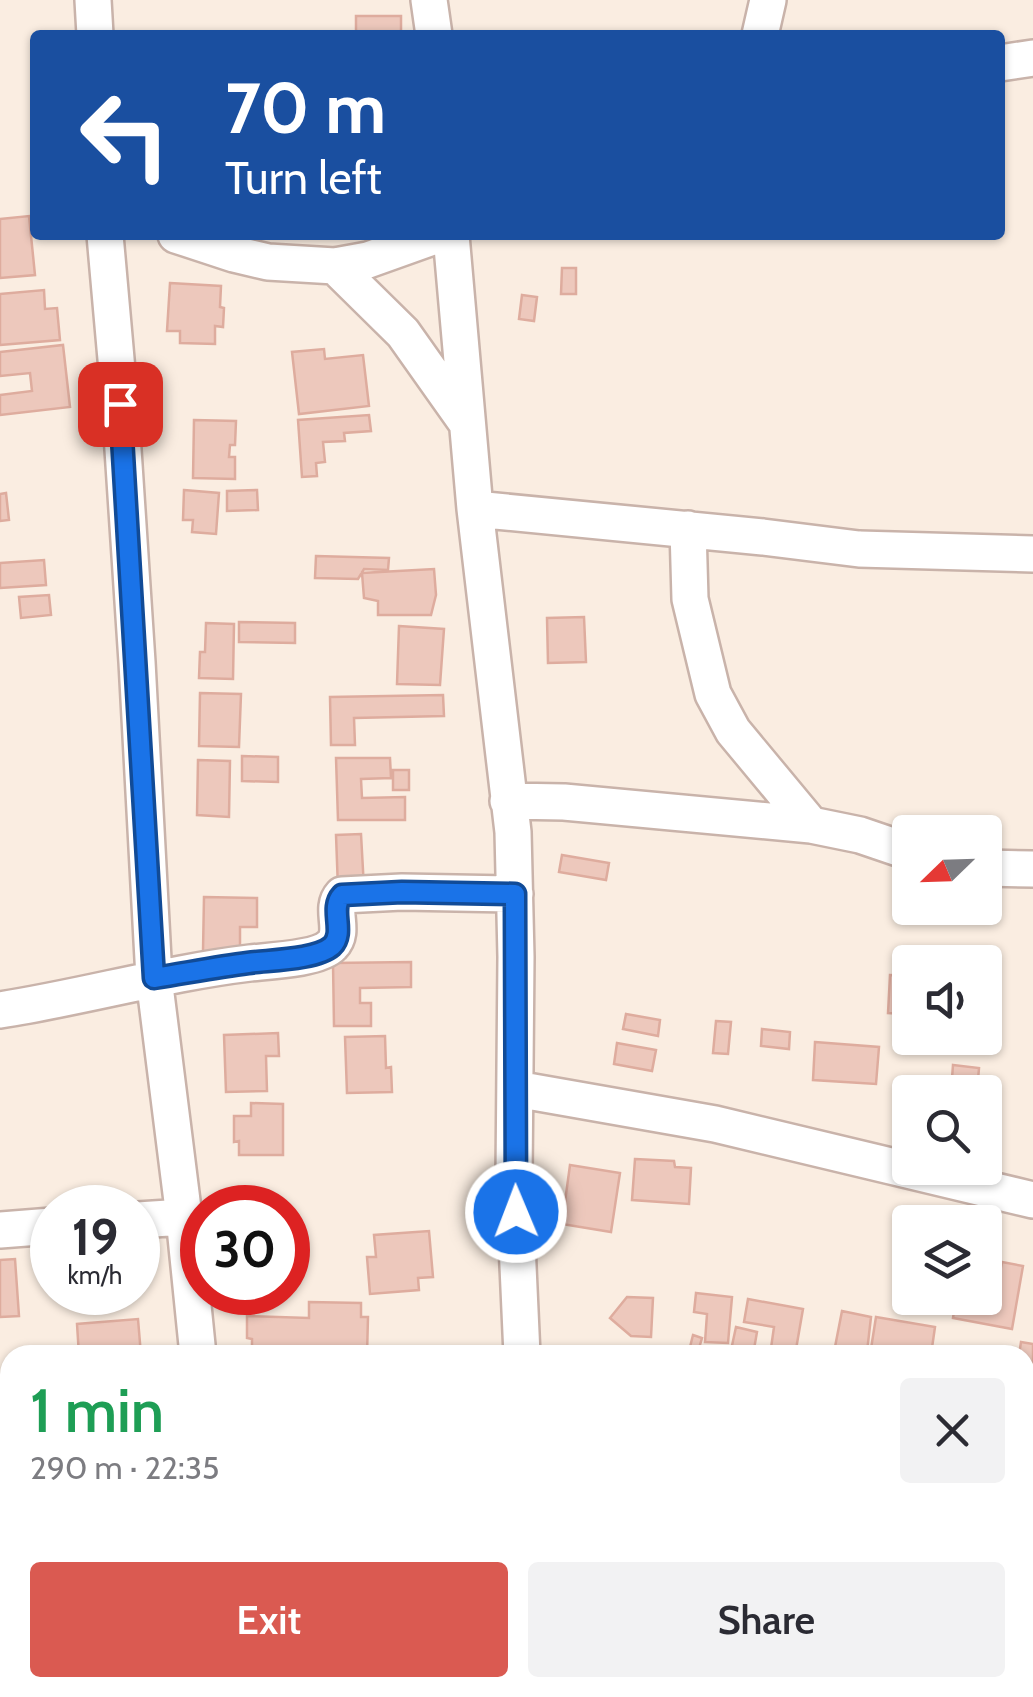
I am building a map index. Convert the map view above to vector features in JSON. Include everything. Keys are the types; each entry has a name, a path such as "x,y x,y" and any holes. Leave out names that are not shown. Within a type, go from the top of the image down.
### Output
{"street":[{"path":"93,0 95,30"},
{"path":"429,0 433,30"},
{"path":"761,30 768,0"},
{"path":"1005,61 1033,58"},
{"path":"105,240 135,622 154,978 180,1185"},
{"path":"191,240 268,262 335,266 368,260 424,240"},
{"path":"451,240 475,509 513,832 514,1177 522,1345"},
{"path":"335,266 403,333 468,425"},
{"path":"475,509 859,549 1033,554"},
{"path":"688,530 690,599 713,694 733,731 811,825"},
{"path":"508,801 564,802 811,825 892,846"},
{"path":"1002,869 1033,870"},
{"path":"0,1010 154,978 291,960 328,948 338,935 336,907 342,895 515,894"},
{"path":"516,1089 715,1124 1033,1200"},
{"path":"0,1230 30,1228"},
{"path":"194,1315 197,1345"}],"building":[{"path":"356,16 401,16 401,30 356,30"},
{"path":"29,216 35,275 0,278 0,219"},
{"path":"562,268 576,268 576,294 561,294"},
{"path":"170,283 221,286 223,327 215,326 215,344 180,343 180,331 167,331"},
{"path":"44,290 45,309 57,308 60,340 0,345 0,294"},
{"path":"522,295 537,297 534,321 519,319"},
{"path":"63,345 70,407 0,415 0,395 32,391 30,373 0,376 0,352"},
{"path":"324,349 325,359 363,355 369,406 299,414 292,352"},
{"path":"369,415 371,431 344,433 345,441 323,442 325,462 316,463 317,476 302,477 298,420"},
{"path":"194,420 236,421 235,445 230,445 229,457 235,457 235,479 193,478"},
{"path":"184,490 219,493 216,534 192,532 193,520 183,520"},
{"path":"257,490 258,510 227,511 227,491"},
{"path":"6,493 9,520 0,521 0,494"},
{"path":"316,556 389,558 388,570 364,569 358,579 315,578"},
{"path":"44,560 46,585 0,588 0,563"},
{"path":"434,569 436,595 431,615 378,615 378,601 364,598 362,573"},
{"path":"49,595 51,615 21,618 19,597"},
{"path":"584,617 586,662 548,663 547,618"},
{"path":"239,622 295,623 295,643 239,642"},
{"path":"206,623 234,624 233,679 199,678"},
{"path":"399,626 444,629 440,685 397,684"},
{"path":"200,693 241,694 239,747 199,746"},
{"path":"443,695 444,716 354,718 355,745 331,745 330,697"},
{"path":"242,756 278,757 278,782 242,781"},
{"path":"336,758 390,758 391,778 361,779 362,798 405,797 405,820 338,820"},
{"path":"198,760 230,761 229,817 197,815"},
{"path":"393,770 409,770 409,790 393,790"},
{"path":"361,834 364,888 338,889 336,835"},
{"path":"562,855 609,863 606,880 559,872"},
{"path":"204,897 257,898 257,927 240,927 240,952 203,951"},
{"path":"411,962 411,987 360,988 360,1003 371,1003 371,1026 334,1026 333,963"},
{"path":"890,975 892,975 892,1013 888,1013"},
{"path":"626,1014 660,1020 658,1036 623,1029"},
{"path":"716,1021 731,1022 728,1054 713,1053"},
{"path":"762,1029 790,1032 789,1049 761,1046"},
{"path":"278,1033 279,1056 266,1056 267,1091 226,1092 224,1035"},
{"path":"385,1036 392,1092 347,1093 345,1037"},
{"path":"815,1042 879,1047 876,1084 813,1080"},
{"path":"617,1043 656,1050 652,1071 614,1064"},
{"path":"953,1065 979,1068 978,1075 952,1075"},
{"path":"251,1103 283,1104 283,1155 239,1155 239,1141 234,1142 234,1116 251,1116"},
{"path":"635,1159 674,1161 675,1167 691,1168 689,1204 632,1200"},
{"path":"570,1165 620,1173 611,1232 562,1224"},
{"path":"429,1231 433,1277 418,1278 419,1290 370,1294 367,1257 376,1257 374,1235"},
{"path":"15,1259 19,1316 0,1317 0,1260"},
{"path":"1002,1262 1023,1266 1012,1329 953,1318 1002,1315"},
{"path":"696,1293 732,1297 728,1343 705,1342 707,1314 694,1312"},
{"path":"627,1297 653,1298 651,1337 631,1336 610,1318"},
{"path":"748,1299 803,1309 797,1345 771,1345 774,1327 744,1322"},
{"path":"310,1302 361,1303 361,1317 368,1317 367,1345 252,1345 252,1339 247,1338 247,1316 309,1318"},
{"path":"842,1311 871,1317 868,1345 835,1345"},
{"path":"876,1317 935,1327 932,1345 872,1345"},
{"path":"138,1319 140,1345 78,1345 77,1324"},
{"path":"736,1327 757,1332 755,1345 732,1345"},
{"path":"693,1335 702,1338 700,1345 690,1345"}],"route":[{"path":"120,404 154,978 291,960 328,948 338,935 336,907 342,895 515,894 516,1212"}]}
